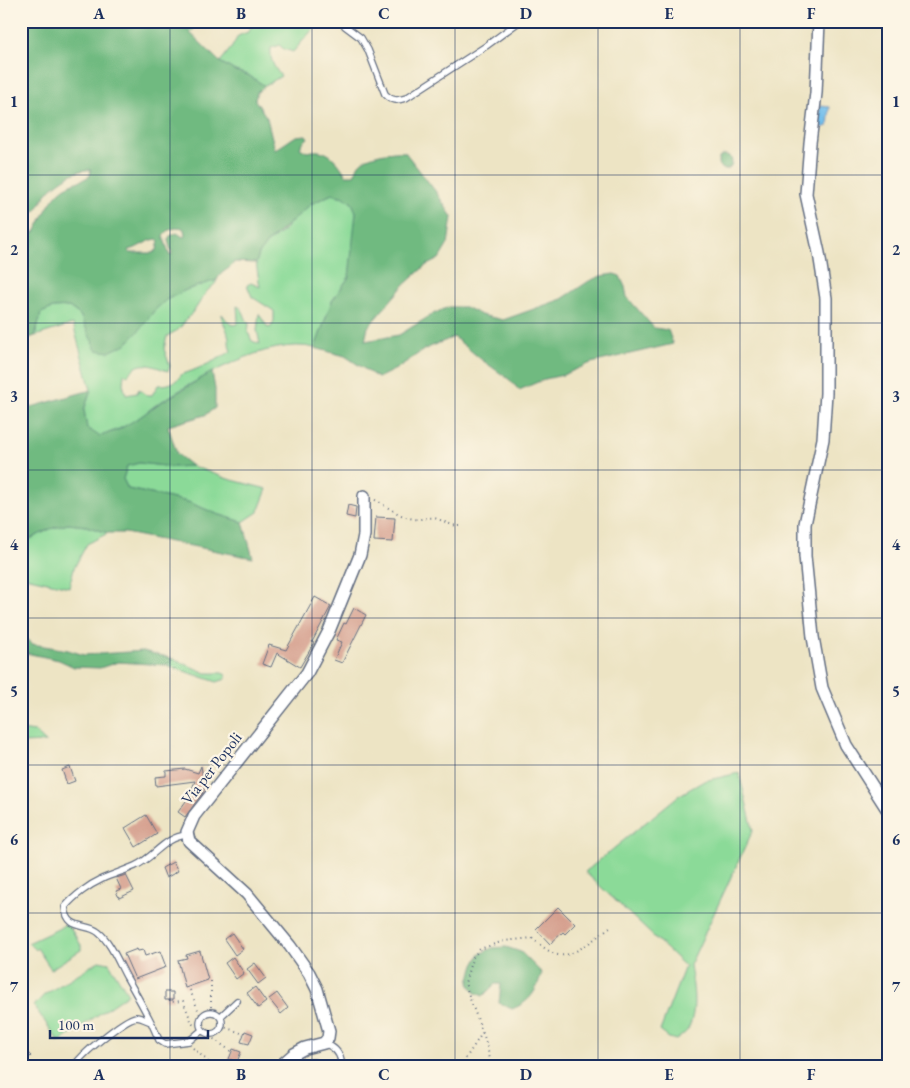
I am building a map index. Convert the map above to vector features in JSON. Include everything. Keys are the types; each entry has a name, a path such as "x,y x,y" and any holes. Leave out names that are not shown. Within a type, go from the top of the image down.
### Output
{"street":[{"path":"820,21 816,93 806,194 819,253 826,298 826,393 823,440 805,524 805,556 813,637 822,688 846,744 889,812"},
{"name":"Via per Popoli","path":"187,835 194,816 307,673 316,656 344,598 360,555 364,535 364,496"},
{"path":"187,835 189,841 247,894 275,926 309,973 320,995 330,1031 328,1038 324,1043 305,1048 294,1054 279,1067"}],"lane":[{"path":"345,26 361,38 368,50 385,94 390,99 398,101 454,68 520,21"},
{"path":"187,835 177,836 168,840 157,851 136,866 101,879 65,906 65,913 69,919 85,928 98,931 117,957 159,1040 164,1044 189,1041 201,1031"},
{"path":"220,1017 237,1001"},
{"path":"201,1031 202,1017 210,1012 220,1017"},
{"path":"74,1067 78,1059 127,1022 137,1017 151,1022"},
{"path":"201,1031 212,1034 219,1031 221,1026 220,1017"},
{"path":"324,1043 340,1054 342,1064 336,1067"},
{"path":"300,1067 310,1062 332,1067"}],"path":[{"path":"364,496 376,500 407,517 436,519 460,526"},
{"path":"492,1067 483,1032 465,983 473,957 480,949 504,941 532,938 556,955 564,956 575,952 610,927"},
{"path":"210,1012 211,981"},
{"path":"190,990 202,1017"},
{"path":"169,1000 170,1002 183,1001 192,1023 201,1031"},
{"path":"221,1026 244,1034"},
{"path":"460,1067 483,1032"},
{"path":"212,1034 214,1039 232,1052"},
{"path":"186,1041 214,1067"}],"green space":[{"path":"21,21 81,21 92,24 102,21 178,21 220,62 235,71 248,75 265,86 257,92 255,100 267,118 275,150 296,136 306,135 308,138 300,148 307,152 320,151 325,153 335,159 346,175 354,175 359,164 368,158 387,153 405,152 436,192 452,217 448,244 439,259 425,266 404,285 368,327 365,341 399,335 433,314 449,307 465,307 481,315 503,320 562,299 589,281 601,276 614,274 620,276 627,297 654,328 668,330 673,344 591,363 519,390 510,380 454,337 425,349 396,369 378,378 345,356 315,348 332,301 349,277 356,212 352,203 344,197 332,194 311,204 266,244 259,254 256,263 234,262 217,280 186,290 166,300 126,344 109,352 96,350 80,315 69,307 53,308 41,313 35,336 21,341 21,252 30,235 35,232 47,208 59,192 67,186 90,176 91,170 75,173 54,186 31,216 28,223 21,228","holes":["180,227 184,229 185,236 183,237 177,233 170,236 168,240 172,254 170,256 163,236 169,230","157,239 159,241 157,250 153,253 130,253 128,250"]},
{"path":"178,21 201,21 190,33"},
{"path":"252,21 320,21 293,52 279,45 271,48 273,63 281,76 265,86 248,75 235,71 220,62 238,36 248,32 253,24"},
{"path":"725,155 730,157 732,162 730,167 725,169 720,167 718,162 720,157"},
{"path":"332,194 344,197 352,203 356,211 356,227 349,277 332,301 315,348 296,346 276,348 255,354 213,372 156,405 135,420 109,433 98,436 87,429 84,410 91,390 73,324 35,336 41,313 53,308 69,307 80,315 88,330 138,332 154,311 172,296 217,280 178,330 167,336 164,349 170,366 168,371 142,365 137,366 128,375 124,374 123,384 126,395 137,393 139,389 147,395 152,395 158,385 172,383 182,374 208,364 231,351 229,336 222,314 228,322 233,325 237,324 237,306 242,309 249,324 248,332 252,341 260,344 257,330 259,314 268,328 271,327 274,321 274,311 252,297 247,285 251,283 260,287 256,263 259,254 266,244 283,231 298,214 311,204"},
{"path":"212,372 215,389 215,408 205,415 168,426 177,454 192,466 172,467 139,463 127,466 123,479 128,489 188,502 243,522 253,558 125,533 108,533 86,526 68,524 50,529 21,545 21,410 91,390 84,410 87,428 99,436 118,430"},
{"path":"139,463 172,467 192,466 228,479 267,489 258,512 243,522 188,502 128,489 123,479 127,466"},
{"path":"68,524 86,526 108,533 87,544 74,568 69,587 21,576 21,545 50,529"},
{"path":"21,635 32,644 68,650 84,655 143,651 171,658 171,664 118,662 100,668 74,667 59,660 21,652"},
{"path":"171,658 206,673 222,673 226,675 226,679 217,682 166,665 171,663"},
{"path":"21,730 35,732 46,742 21,743"},
{"path":"739,773 753,830 690,965 694,997 693,1014 687,1030 676,1040 669,1038 660,1031 685,966 585,872 678,796 704,781"},
{"path":"67,923 81,945 81,950 51,969 37,948 35,950 28,943"},
{"path":"506,947 521,952 542,973 532,996 512,1009 499,1003 501,984 495,984 483,996 474,992 469,983 473,967 480,954 492,948"},
{"path":"99,961 109,963 128,994 59,1042 34,1006 44,995"}],"water":[{"path":"820,106 830,107 828,126 824,128 818,125"}],"building":[{"path":"348,505 356,507 355,518 346,516"},
{"path":"376,517 395,518 393,542 374,541"},
{"path":"315,597 331,606 312,642 314,643 300,667 277,653 271,667 262,664 269,645 286,650"},
{"path":"354,608 366,615 342,663 334,660 342,642 336,640"},
{"path":"201,766 205,785 202,794 185,817 178,812 189,797 195,781 156,786 155,777 166,776 166,771 185,769 198,773"},
{"path":"70,767 75,781 67,784 62,770"},
{"path":"146,815 157,834 136,847 125,828"},
{"path":"173,862 178,871 166,878 162,868"},
{"path":"126,875 134,891 119,898 116,891 121,889 116,878"},
{"path":"558,907 575,924 565,934 563,932 550,944 536,929"},
{"path":"232,933 243,949 235,955 224,939"},
{"path":"137,949 138,951 143,950 145,956 160,951 166,967 135,979 124,954"},
{"path":"200,951 208,980 185,988 178,960 187,958 186,955"},
{"path":"233,957 244,973 236,979 225,963"},
{"path":"255,963 266,978 258,984 247,969"},
{"path":"255,987 266,1002 258,1008 247,993"},
{"path":"165,992 173,992 173,1000 165,1000"},
{"path":"277,993 288,1008 281,1014 269,999"},
{"path":"245,1031 253,1034 249,1044 241,1042"},
{"path":"21,1046 31,1056 21,1066"},
{"path":"233,1049 241,1052 237,1062 229,1059"}]}
